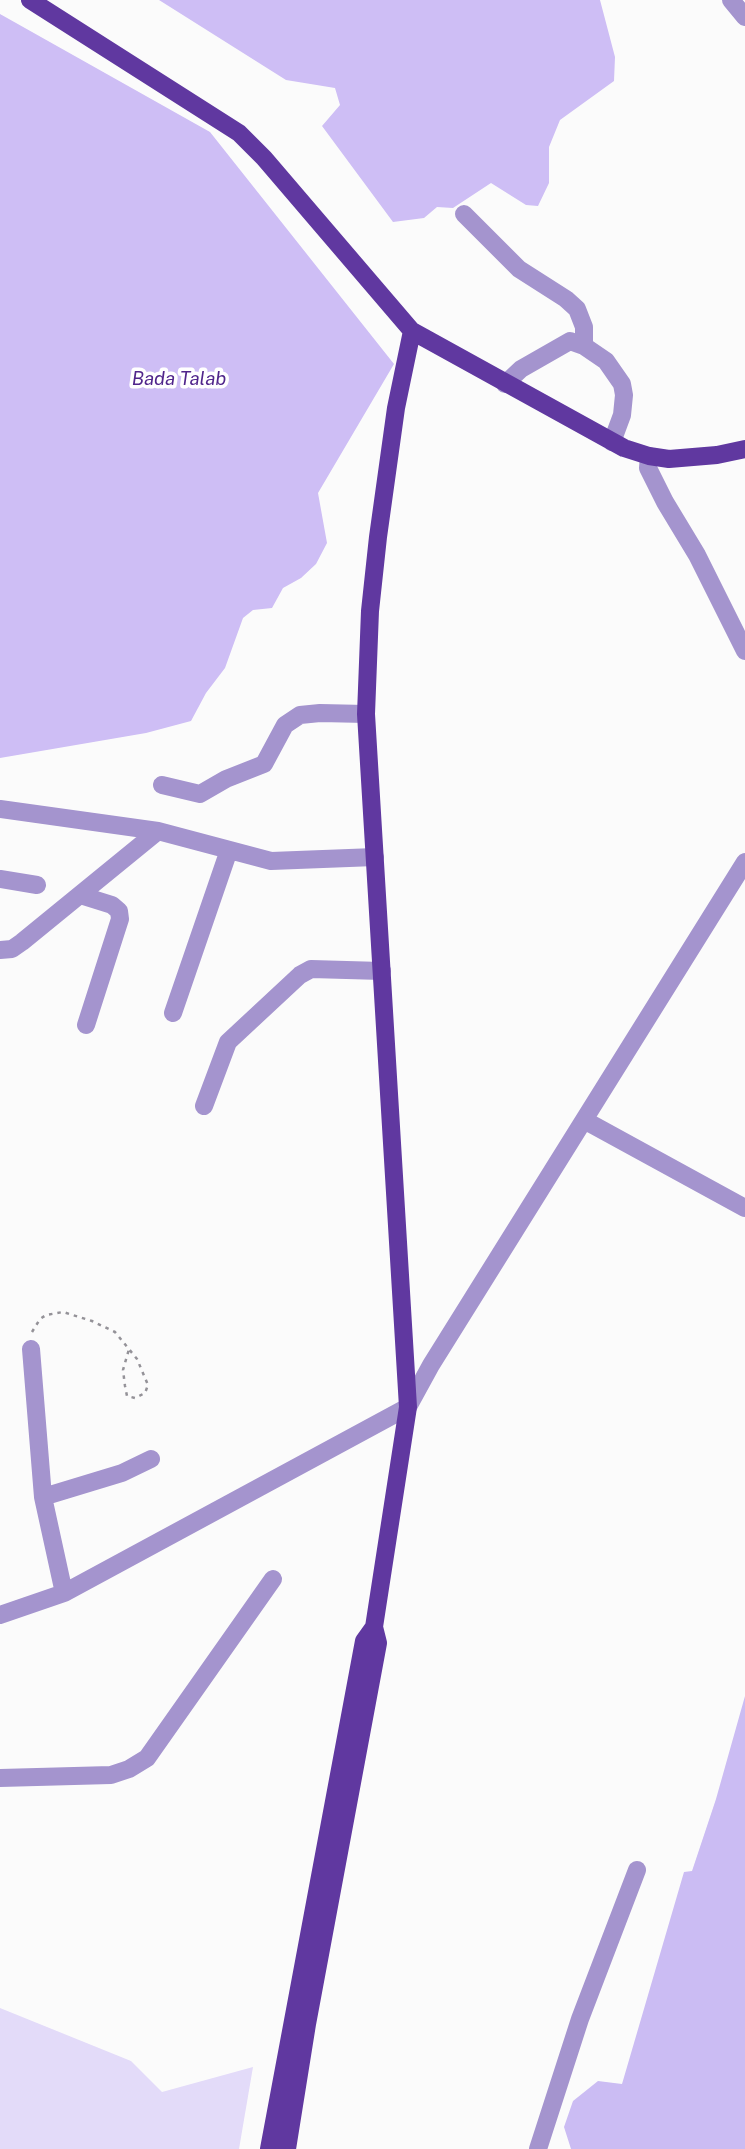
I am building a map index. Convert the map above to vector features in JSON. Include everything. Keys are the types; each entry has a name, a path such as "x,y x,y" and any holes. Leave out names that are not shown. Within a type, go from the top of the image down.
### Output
{"main road":[{"path":"30,0 239,133 264,158 412,331 612,442 649,456 669,459 717,455 745,449"},
{"path":"287,2149 307,2024 378,1643 374,1627 408,1407 366,714 370,611 378,537 396,408 412,331"},
{"path":"269,2149 364,1641 374,1627"}],"street":[{"path":"731,0 745,17"},
{"path":"464,214 519,269 577,309 584,327 584,346"},
{"path":"505,384 521,369 570,341 584,346 606,361 622,384 622,415 612,442"},
{"path":"649,456 648,468 697,555 745,651"},
{"path":"162,785 200,794 226,779 264,764 285,725 300,715 366,714"},
{"path":"0,809 158,831 271,861 374,857"},
{"path":"0,950 12,949 22,942 158,831"},
{"path":"173,1013 229,850"},
{"path":"0,1615 64,1593 408,1407 431,1365 743,870"},
{"path":"0,879 37,885"},
{"path":"80,895 112,905 119,911 120,919 86,1026"},
{"path":"204,1106 228,1042 300,975 312,969 324,968 382,971"},
{"path":"584,1120 745,1208"},
{"path":"31,1349 43,1497 64,1593"},
{"path":"43,1497 122,1473 151,1459"},
{"path":"0,1778 111,1775 129,1769 147,1758 273,1579"},
{"path":"538,2149 580,2019 637,1870"}],"path":[{"path":"31,1349 31,1335 40,1319 52,1312 63,1312 92,1321 115,1332 129,1349 136,1359 148,1385 145,1393 135,1398 127,1396 123,1370 129,1349"}],"shaded area":[{"path":"745,1696 745,2149 571,2149 564,2127 573,2101 598,2081 622,2084 684,1872 692,1871 716,1799"},
{"path":"0,2008 131,2061 162,2092 253,2067 239,2149 0,2149"}],"water":[{"path":"159,0 600,0 615,57 614,81 560,120 549,147 549,183 538,206 526,205 491,183 453,208 437,207 424,218 393,222 322,126 340,105 335,88 286,80"},
{"name":"Bada Talab","path":"0,14 210,132 394,364 318,493 327,543 316,564 301,578 283,588 272,608 253,610 243,618 225,668 206,693 191,721 146,733 0,758"}]}
